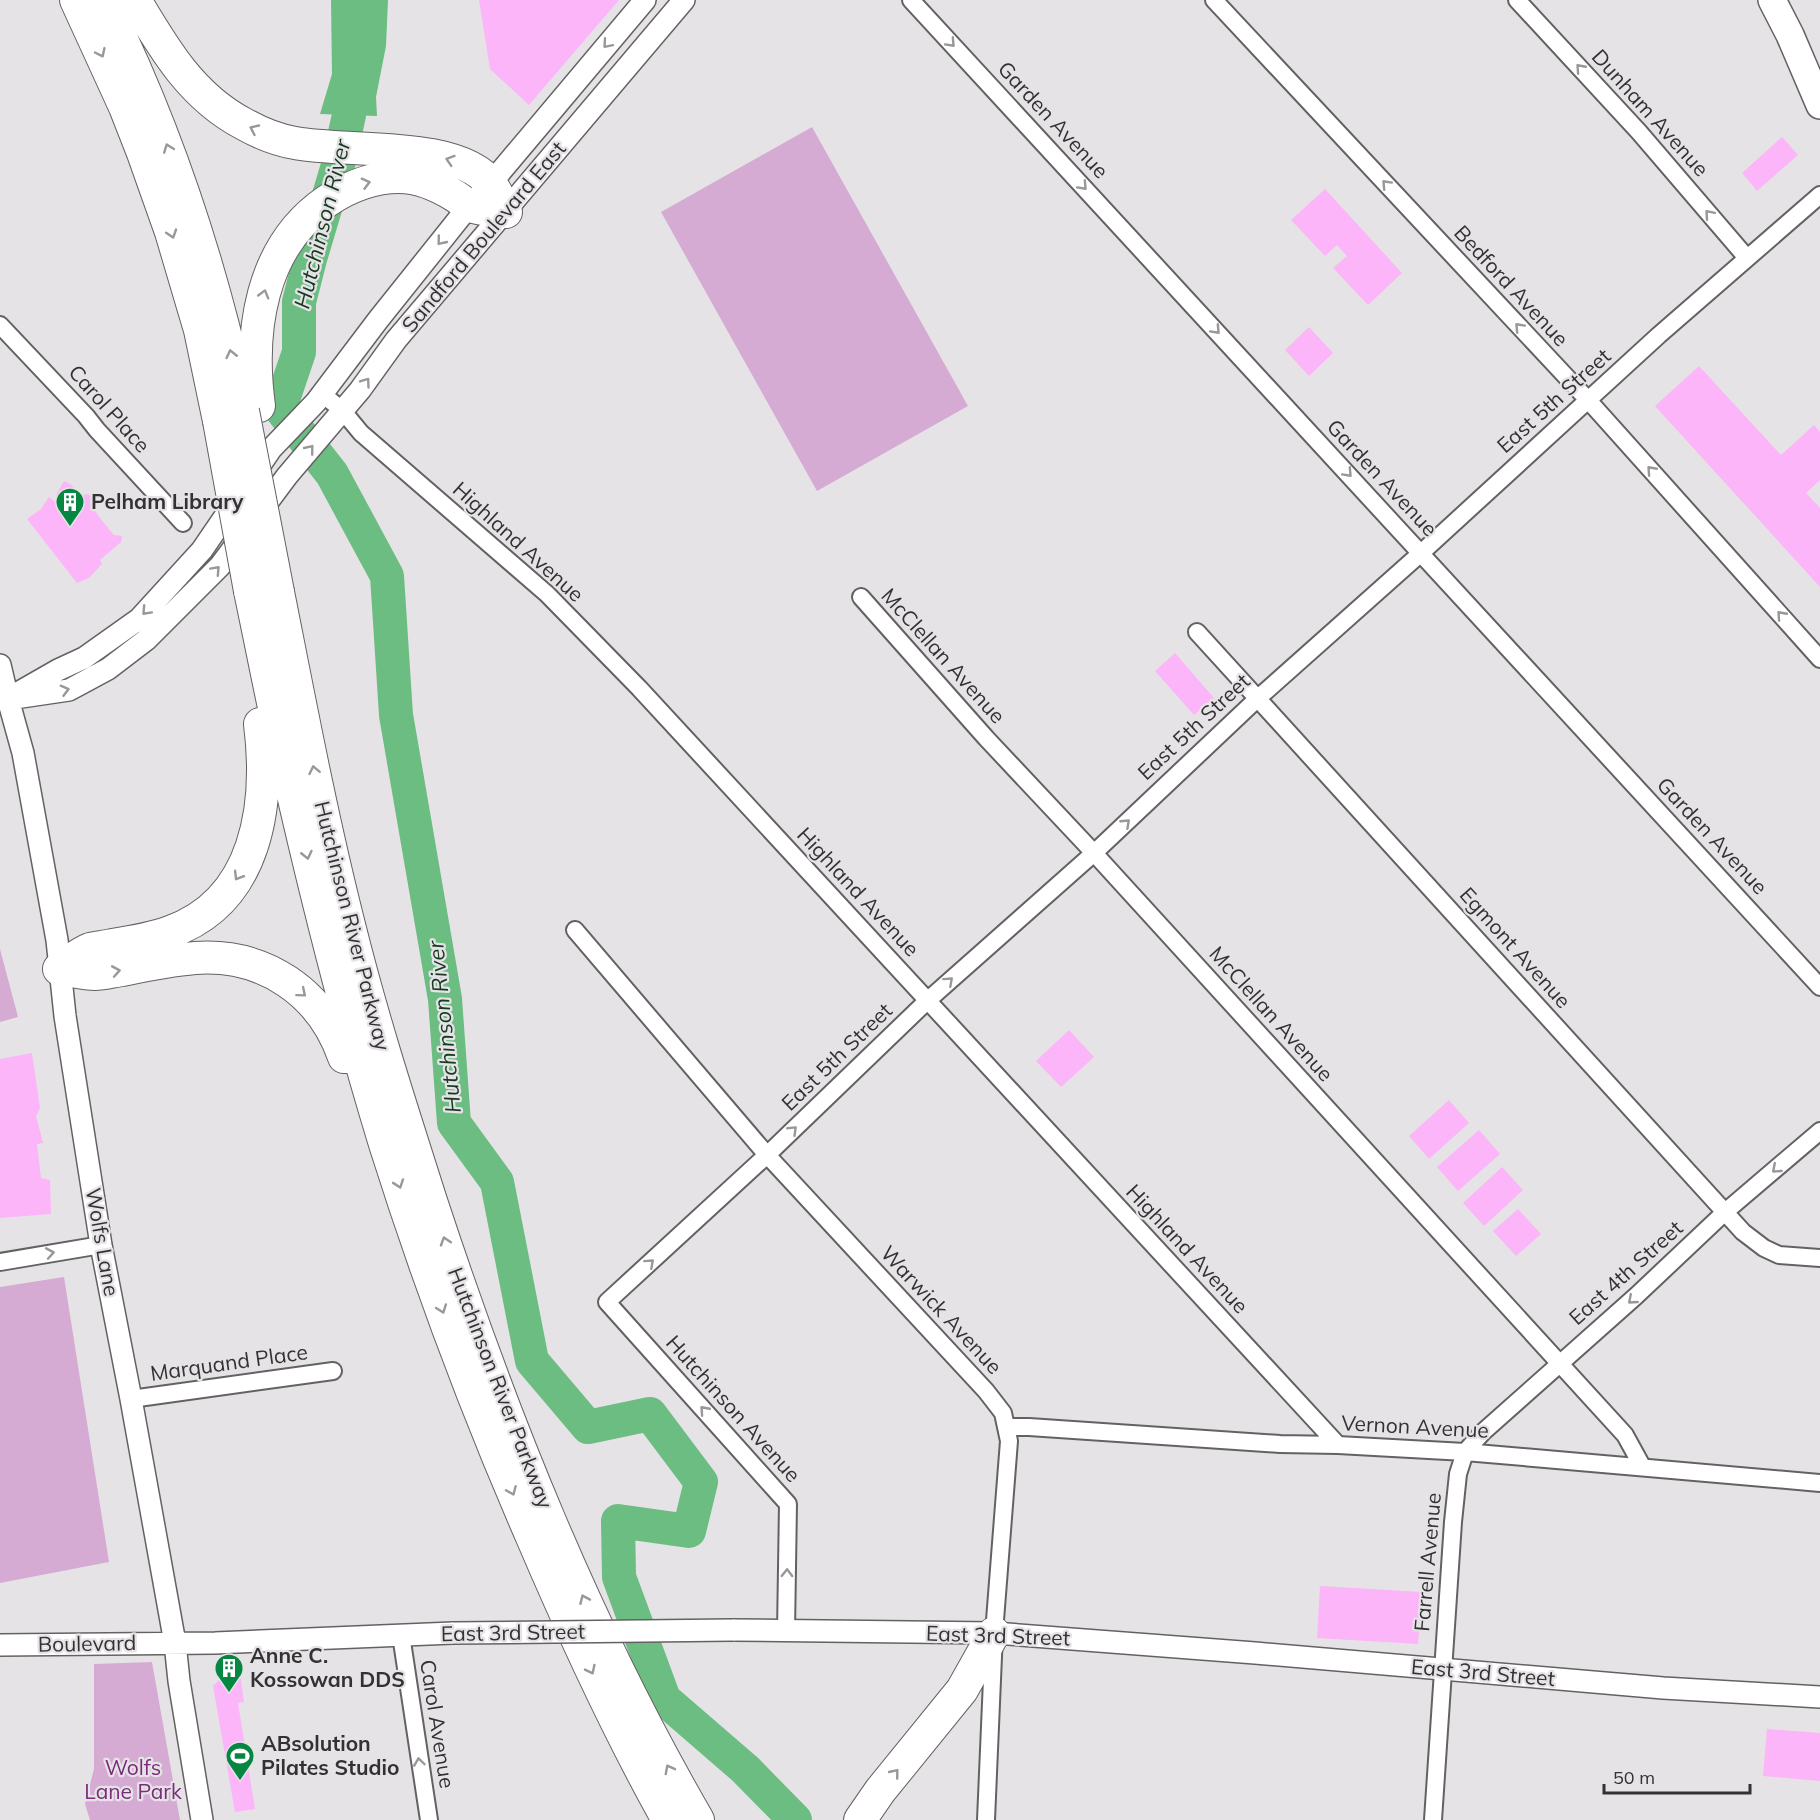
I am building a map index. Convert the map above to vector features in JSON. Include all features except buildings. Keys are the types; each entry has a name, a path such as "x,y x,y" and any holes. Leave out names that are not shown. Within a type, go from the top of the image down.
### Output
{"highway":[{"name":"Hutchinson River Parkway","path":"76,0 121,98 143,153 171,232 200,330 241,416"},
{"name":"Hutchinson River Parkway","path":"103,0 147,97 181,183 212,280 241,416 264,591 349,927 382,1046 451,1261 513,1428 586,1602 642,1718 698,1820"},
{"path":"135,0 170,58 192,86 210,103 235,120 282,140 403,164 412,178 454,195 469,206 506,212"},
{"path":"264,591 277,509 241,416 255,358 258,314 272,270 287,242 310,214 336,196 356,186 371,182 403,164 434,155 458,162 491,183 506,212"},
{"name":"Hutchinson River Parkway","path":"264,591 259,633 282,746 310,869 386,1146 442,1310 517,1502 589,1666 668,1820"},
{"path":"59,969 89,950 153,938 184,927 214,906 237,879 255,840 262,805 264,771 260,716 259,633"},
{"path":"59,969 96,975 177,960 210,957 246,963 275,975 307,996 330,1024 350,1074 386,1146"},
{"path":"860,1820 962,1690 994,1633"}],"main road":[{"path":"1772,0 1790,35 1820,105"}],"street":[{"name":"Sandford Boulevard East","path":"4,701 84,658 139,619 202,550 272,449 318,397 469,206 645,0"},
{"name":"Sandford Boulevard East","path":"4,701 69,690 108,669 146,640 220,566 287,476 360,390 396,340 684,0"},
{"name":"Garden Avenue","path":"911,0 1820,987"},
{"name":"Bedford Avenue","path":"1214,0 1588,400 1820,659"},
{"name":"Dunham Avenue","path":"1517,0 1639,132 1748,258"},
{"name":"East 5th Street","path":"607,1302 767,1155 927,1001 1094,853 1257,699 1588,400 1820,195"},
{"name":"Carol Place","path":"0,325 183,523"},
{"name":"Highland Avenue","path":"318,397 547,594 639,688 1338,1445"},
{"name":"McClellan Avenue","path":"861,597 986,738 1094,853 1625,1435 1642,1466"},
{"name":"Egmont Avenue","path":"1197,632 1743,1232 1764,1248 1779,1255 1820,1258"},
{"name":"Wolfs Lane","path":"0,665 4,701 23,753 57,940 59,969 101,1245 175,1643 202,1820"},
{"name":"Warwick Avenue","path":"575,930 767,1155 986,1391 1003,1413 1009,1441 994,1633 986,1820"},
{"name":"East 4th Street","path":"1465,1452 1482,1432 1636,1296 1725,1212 1820,1131"},
{"path":"0,1262 101,1245"},
{"name":"Hutchinson Avenue","path":"607,1302 788,1504 786,1632"},
{"name":"Marquand Place","path":"131,1399 333,1371"},
{"name":"Vernon Avenue","path":"1007,1427 1280,1444 1465,1452 1820,1483"},
{"name":"Farrell Avenue","path":"1432,1820 1453,1522 1458,1474 1465,1452"},
{"name":"East 3rd Street","path":"175,1643 453,1633 733,1630 994,1633 1662,1688 1820,1697"},
{"name":"Carol Avenue","path":"401,1635 429,1820"},
{"name":"Boulevard","path":"0,1645 175,1643"}],"green space":[{"path":"812,127 968,406 817,491 661,212"},
{"path":"0,949 18,1017 0,1022"},
{"path":"64,1277 109,1562 0,1583 0,1287"},
{"name":"Wolfs Lane Park","path":"152,1662 180,1820 90,1820 85,1804 94,1769 94,1664"}],"shaded area":[{"path":"331,0 388,0 386,46 376,97 377,116 320,114 332,74"}],"waterway":[{"name":"Hutchinson River","path":"362,0 363,38 349,115 338,165 299,302 299,352 280,408 332,474 387,576 396,715 445,999 454,1123 497,1182 532,1361 588,1427 650,1414 701,1482 689,1531 618,1521 619,1577 664,1699 745,1769 795,1820"}],"place":[{"name":"Pelham Library","path":"70,528"},
{"name":"Anne C. Kossowan DDS","path":"229,1694"},
{"name":"ABsolution Pilates Studio","path":"240,1782"}]}
